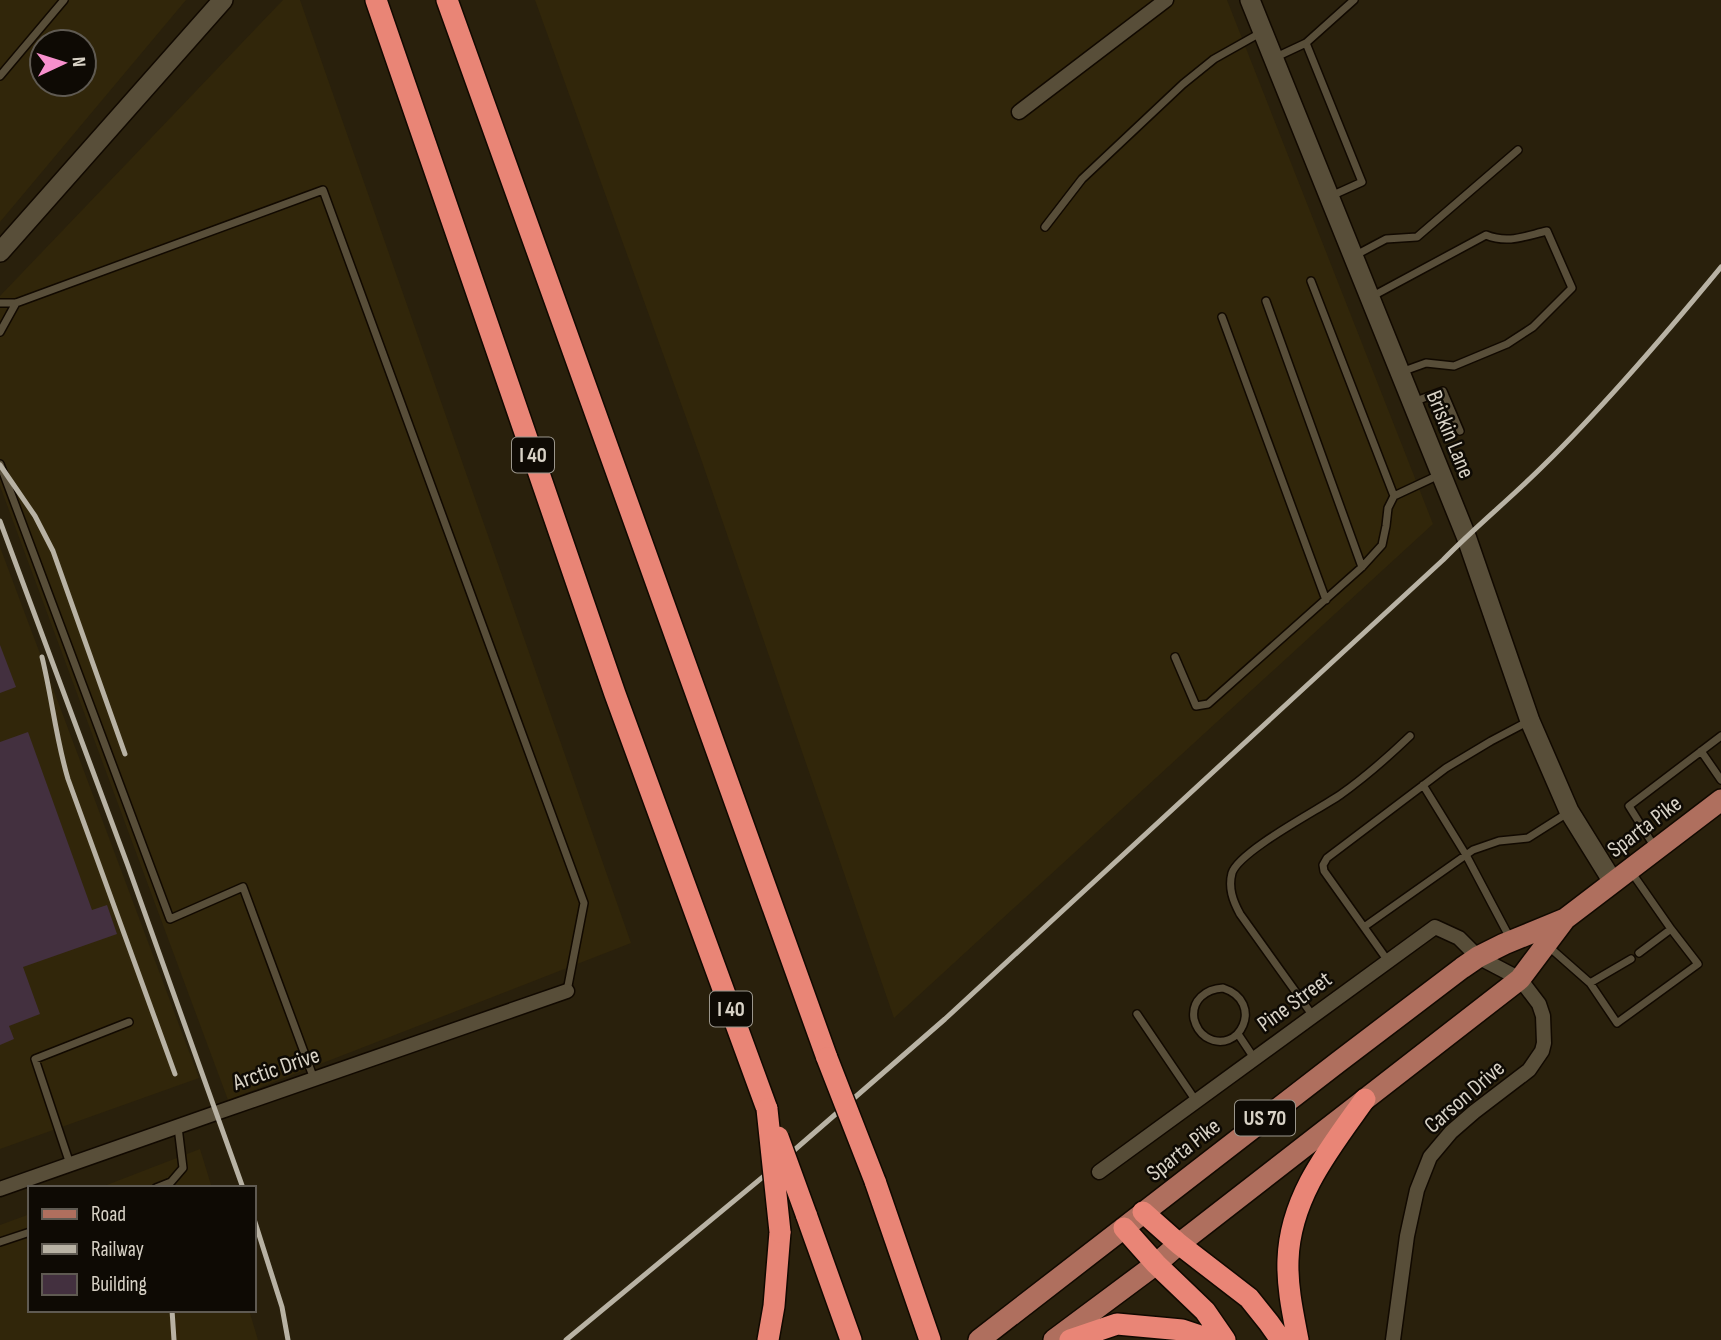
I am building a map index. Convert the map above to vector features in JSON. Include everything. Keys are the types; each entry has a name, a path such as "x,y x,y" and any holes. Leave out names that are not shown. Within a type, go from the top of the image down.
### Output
{"highway":[{"name":"I 40","path":"376,0 615,694 851,1340"},
{"path":"447,0 928,1333"},
{"path":"1298,1340 1287,1261 1291,1227 1315,1171 1365,1098"},
{"path":"767,1109 780,1232 774,1307 768,1340"},
{"path":"1143,1212 1248,1298 1280,1340"},
{"path":"1124,1228 1156,1264 1205,1311 1226,1340"},
{"path":"1069,1340 1117,1324 1182,1330 1212,1340"}],"main road":[{"name":"Sparta Pike","path":"979,1340 1326,1071 1478,957 1565,919 1721,800"},
{"name":"Sparta Pike","path":"1054,1340 1156,1264 1520,979 1565,919"}],"street":[{"path":"0,252 223,0"},
{"path":"1019,112 1166,0"},
{"name":"Briskin Lane","path":"1250,0 1466,536 1530,721 1569,811 1621,876"},
{"name":"Pine Street","path":"1099,1172 1435,927 1459,937 1478,957 1520,979"},
{"name":"Carson Drive","path":"1393,1340 1407,1236 1417,1190 1430,1157 1451,1132 1529,1070 1542,1051 1543,1016 1539,1004 1520,979"},
{"name":"Arctic Drive","path":"0,1189 567,991"}],"lane":[{"path":"0,76 64,0"},
{"path":"1274,58 1306,43 1354,0"},
{"path":"1045,227 1082,179 1183,84 1213,59 1263,31"},
{"path":"1306,43 1362,181 1329,197"},
{"path":"1354,257 1386,239 1417,237 1518,150"},
{"path":"0,303 16,303 323,190 584,903 567,991"},
{"path":"1370,298 1486,235 1497,240 1509,240 1547,231 1572,288 1533,327 1507,344 1454,366 1426,363 1400,372"},
{"path":"1311,281 1394,496"},
{"path":"1266,301 1362,566"},
{"path":"0,332 16,303"},
{"path":"1222,317 1326,600"},
{"path":"1412,402 1443,391 1460,431"},
{"path":"0,464 170,919 243,887 314,1079"},
{"path":"1175,657 1196,706 1208,704 1326,600 1382,545 1388,508 1394,496 1441,474"},
{"path":"1388,961 1324,871 1326,858 1446,768 1530,721"},
{"path":"1313,1016 1240,914 1233,900 1233,871 1240,861 1264,842 1340,794 1410,736"},
{"path":"1656,849 1629,806 1721,736"},
{"path":"1701,751 1721,780"},
{"path":"1423,785 1466,855 1511,941"},
{"path":"1364,927 1473,850 1499,841 1528,838 1569,811"},
{"path":"1546,945 1590,983 1616,1023 1698,964 1671,929 1621,876"},
{"path":"1639,953 1671,929"},
{"path":"1590,983 1631,959"},
{"path":"1223,988 1238,996 1246,1010 1246,1019 1238,1034 1221,1042 1204,1036 1194,1017 1200,997 1207,992 1223,988"},
{"path":"1137,1014 1196,1101"},
{"path":"70,1164 35,1059 129,1022"},
{"path":"1238,1034 1254,1058"},
{"path":"161,1186 171,1182 183,1168 177,1126"},
{"path":"0,1242 28,1233"}],"shaded area":[{"path":"0,0 186,0 0,222"},
{"path":"283,0 300,0 631,943 228,1100 0,486 0,296"},
{"path":"535,0 1227,0 1433,524 894,1018 700,456"},
{"path":"0,547 199,1078 0,1149"},
{"path":"200,1149 211,1186 104,1186"},
{"path":"28,1215 28,1312 250,1312 258,1340 0,1340 0,1225"}],"building":[{"path":"0,645 16,687 0,693"},
{"path":"28,732 92,910 107,905 117,934 23,967 40,1014 9,1026 14,1039 0,1045 0,742"}],"railway":[{"path":"566,1340 776,1166 945,1019 1443,560 1590,417 1721,267"},
{"path":"0,465 35,516 53,551 125,754"},
{"path":"0,521 128,866 242,1186"},
{"path":"42,657 68,779 175,1074"},
{"path":"256,1225 282,1307 288,1340"},
{"path":"172,1312 174,1340"}]}
